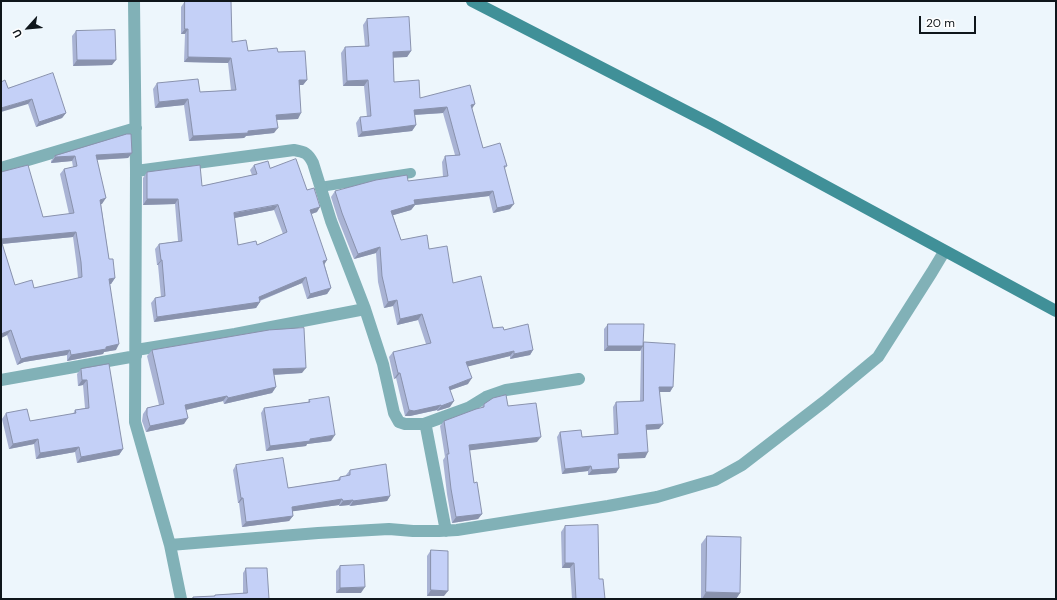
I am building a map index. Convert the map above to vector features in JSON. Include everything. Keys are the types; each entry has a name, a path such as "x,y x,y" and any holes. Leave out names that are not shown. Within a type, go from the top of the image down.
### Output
{"street":[{"path":"134,1 136,128 135,422 170,545 181,599"},
{"path":"472,1 713,125 944,252 1056,311"},
{"path":"1,168 136,128"},
{"path":"136,171 294,150 309,156 313,163 331,221 365,308 383,364 394,413 399,422 404,424 424,424 468,408 486,398 506,390 579,379"},
{"path":"170,545 389,529 446,531 608,506 657,496 715,480 742,465 825,401 878,357 944,252"},
{"path":"1,380 365,308"},
{"path":"424,424 426,427 446,531"}],"lane":[{"path":"320,187 411,173"}],"building":[{"path":"185,1 231,1 232,42 246,40 248,51 277,48 278,52 305,51 307,80 299,80 301,113 276,115 278,128 248,131 248,133 193,136 188,99 159,102 157,83 198,79 200,92 236,90 231,58 188,57 188,29 185,29"},
{"path":"409,17 411,51 393,52 394,82 419,80 420,98 470,85 475,104 471,105 483,148 500,143 507,166 504,166 514,204 497,208 493,191 414,200 415,204 391,211 401,240 427,235 429,249 447,246 453,283 481,276 493,328 503,327 504,330 528,324 533,350 514,354 514,351 466,362 472,378 449,387 454,401 441,406 414,411 409,410 393,352 431,343 422,314 400,319 397,300 388,302 382,276 380,247 358,254 335,191 376,180 407,175 408,181 448,176 445,156 460,155 447,107 414,110 416,125 362,132 360,117 371,116 368,80 347,81 345,47 369,46 367,19"},
{"path":"115,30 116,60 77,60 76,31"},
{"path":"53,73 66,113 39,122 32,99 1,108 1,82 5,80 8,88"},
{"path":"131,134 132,153 96,155 106,198 100,200 109,259 113,259 115,278 109,279 119,344 106,347 106,349 71,355 70,350 21,359 11,330 1,334 1,240 15,285 32,280 34,288 82,277 81,262 76,232 1,239 1,172 28,165 43,217 74,213 64,169 77,166 75,156 55,156"},
{"path":"296,159 307,190 314,188 320,207 310,210 327,260 323,261 331,288 310,294 306,277 259,297 260,302 157,317 155,298 165,296 159,244 182,241 178,199 147,199 147,172 200,165 202,186 257,174 254,165 268,161 270,168","holes":["278,205 287,232 257,245 256,241 238,245 234,213"]},
{"path":"608,324 644,324 643,346 608,346"},
{"path":"304,328 306,368 273,369 276,387 228,398 227,396 185,405 188,418 150,426 147,408 164,404 152,350 269,330"},
{"path":"644,342 675,344 673,387 659,387 663,424 646,425 648,452 618,454 619,468 592,470 591,466 565,469 560,432 581,430 582,437 618,434 616,402 643,401"},
{"path":"109,364 123,449 81,457 79,447 40,453 38,439 13,444 6,413 27,409 30,421 76,413 75,410 89,408 87,380 82,380 81,369"},
{"path":"506,395 508,406 536,403 541,437 469,445 474,483 477,482 482,514 456,517 451,489 447,454 449,454 444,421 484,407 484,404 493,398"},
{"path":"329,397 335,435 310,439 310,441 270,446 264,408 310,402 309,400"},
{"path":"283,458 288,488 340,480 340,477 350,475 350,470 386,464 390,496 353,501 343,501 342,499 292,507 293,516 246,522 236,465"},
{"path":"598,525 599,579 603,579 605,599 576,599 574,563 565,563 565,526"},
{"path":"707,536 741,537 740,593 706,592"},
{"path":"431,550 448,551 448,591 431,590"},
{"path":"364,565 365,587 340,588 340,566"},
{"path":"246,568 267,568 269,599 193,599 193,597 247,593"}]}
